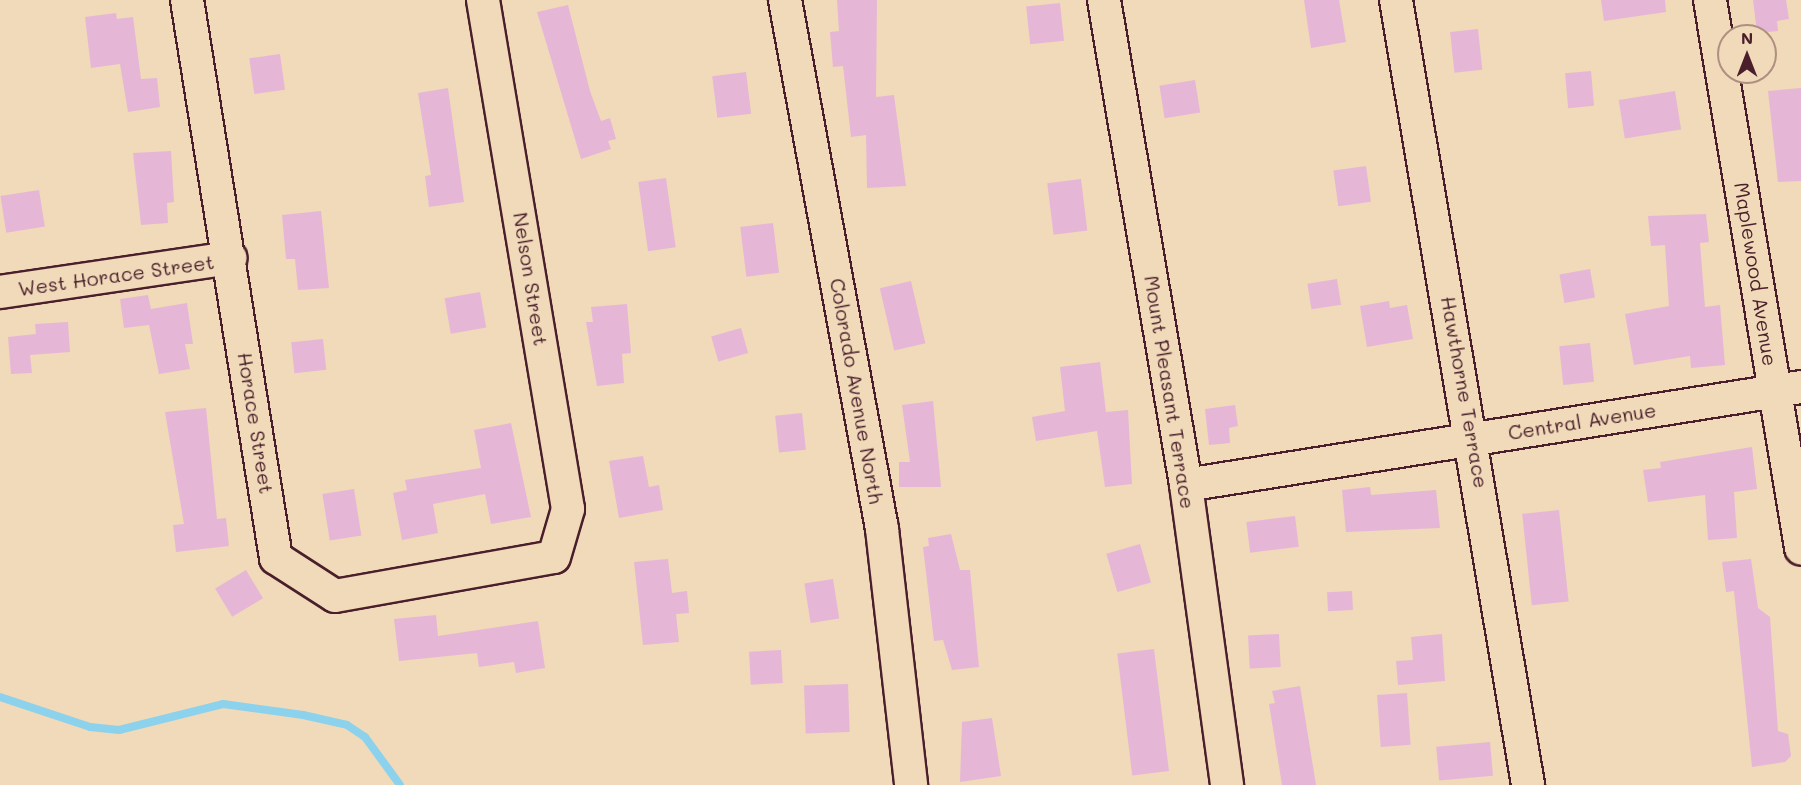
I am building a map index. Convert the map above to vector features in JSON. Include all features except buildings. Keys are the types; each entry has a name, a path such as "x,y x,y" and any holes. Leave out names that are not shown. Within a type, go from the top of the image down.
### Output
{"street":[{"name":"Horace Street","path":"187,0 231,258 276,558 335,596 554,557"},
{"name":"Nelson Street","path":"483,0 568,509 554,557"},
{"name":"Colorado Avenue North","path":"785,0 882,529 911,785"},
{"name":"Mount Pleasant Terrace","path":"1104,0 1186,485 1227,785"},
{"name":"Hawthorne Terrace","path":"1396,0 1474,438 1528,785"},
{"name":"Maplewood Avenue","path":"1710,0 1788,389 1801,548"},
{"name":"West Horace Street","path":"0,292 231,258"},
{"name":"Central Avenue","path":"1186,485 1788,389"}],"waterway":[{"path":"0,697 90,727 119,730 223,704 303,715 347,725 365,737 400,785"}]}
